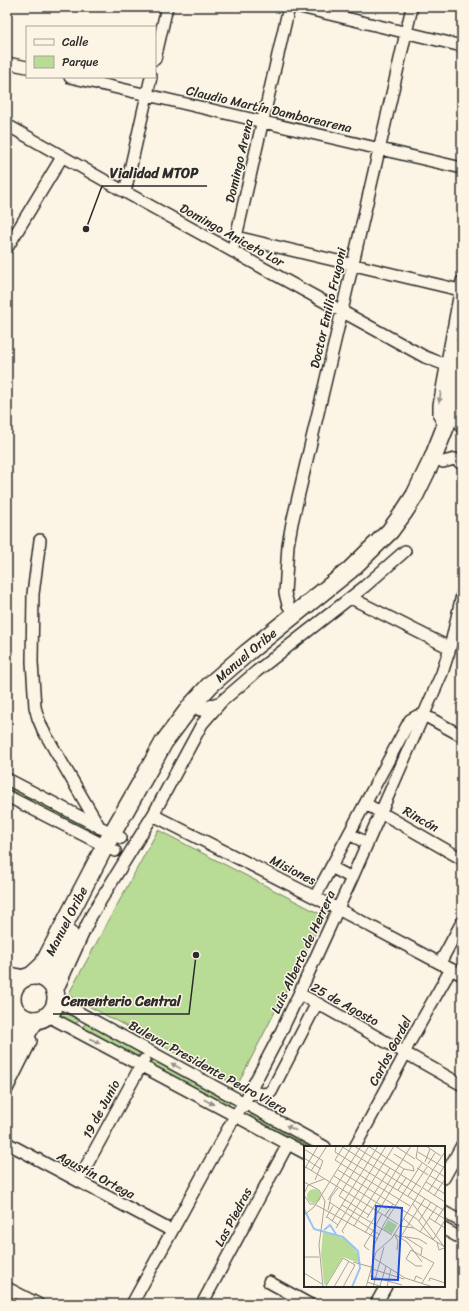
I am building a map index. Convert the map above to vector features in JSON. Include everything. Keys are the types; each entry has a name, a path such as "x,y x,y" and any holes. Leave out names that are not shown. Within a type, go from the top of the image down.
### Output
{"highway":[{"name":"Manuel Oribe","path":"455,424 448,420 458,397 462,348"},
{"name":"Manuel Oribe","path":"7,1047 11,1040 17,1019 12,1005 12,992 14,988 22,978 29,976 43,965 161,748 191,706 210,685 294,614 350,570 390,531 414,495 433,458 455,424"},
{"name":"Manuel Oribe","path":"7,1068 30,1028 54,1009 54,971 110,840 183,731 216,692 252,658 350,583 371,564 394,539 422,501 443,462 455,431 455,424"},
{"path":"29,976 46,979 55,994"},
{"path":"12,1005 25,1018 42,1018"}],"street":[{"path":"156,56 167,7"},
{"name":"Domingo Arena","path":"232,251 289,7"},
{"path":"300,7 462,46"},
{"name":"Doctor Emilio Frugoni","path":"294,614 288,605 285,593 288,544 412,7"},
{"path":"7,63 26,67"},
{"name":"Claudio Martín Damborearena","path":"74,78 462,168"},
{"path":"125,192 151,78"},
{"name":"Domingo Aniceto Lor","path":"7,125 125,192 425,357 446,365"},
{"path":"7,248 62,157"},
{"path":"236,237 352,264 461,286 439,406 439,415 455,424"},
{"path":"443,462 455,459 462,464"},
{"path":"40,540 33,594 32,662 38,718 43,730 110,840"},
{"name":"Manuel Oribe","path":"55,994 91,916 154,815 202,724 222,701 282,650 351,598 405,551"},
{"name":"Luis Alberto de Herrera","path":"132,1304 235,1116 250,1092 299,994 352,878 442,673 450,648 462,595"},
{"path":"351,598 450,648"},
{"path":"200,710 222,701"},
{"path":"315,897 410,720 416,716 424,715 462,736"},
{"path":"7,779 110,840"},
{"path":"7,796 110,840"},
{"name":"Rincón","path":"366,804 462,858"},
{"name":"Misiones","path":"154,815 338,908 462,976"},
{"path":"349,834 367,843"},
{"path":"331,867 352,878"},
{"path":"440,963 462,922"},
{"name":"Carlos Gardel","path":"356,1146 408,1045 451,969"},
{"path":"7,972 29,976"},
{"name":"Bulevar Presidente Pedro Viera","path":"55,994 81,1013 148,1051 323,1146"},
{"name":"25 de Agosto","path":"299,994 462,1085"},
{"path":"250,1092 264,1094 271,1092 317,1003"},
{"path":"71,1028 78,1027 81,1024 83,1020 81,1013"},
{"path":"42,1018 71,1028 304,1152"},
{"name":"Manuel Oribe","path":"7,1089 42,1018"},
{"name":"19 de Junio","path":"78,1181 148,1051"},
{"name":"Agustín Ortega","path":"7,1143 172,1231"},
{"name":"Las Piedras","path":"202,1304 288,1144"},
{"path":"445,1176 462,1145"},
{"path":"445,1213 462,1222"},
{"path":"445,1230 462,1239"},
{"path":"269,1282 309,1304"},
{"path":"376,1304 385,1287"},
{"path":"7,1288 38,1304"}],"green space":[{"path":"7,783 94,829 95,832 90,833 7,790"},
{"path":"158,830 324,916 237,1086 68,995"},
{"path":"62,1008 78,1017 78,1022 74,1024 58,1016"},
{"path":"85,1021 138,1050 139,1055 135,1057 81,1027 85,1025"},
{"path":"156,1060 229,1100 229,1105 226,1107 151,1066 153,1061"},
{"path":"254,1114 313,1146 304,1146 249,1118"}],"place":[{"name":"Vialidad MTOP","path":"86,229"},
{"name":"Cementerio Central","path":"196,955"}]}
